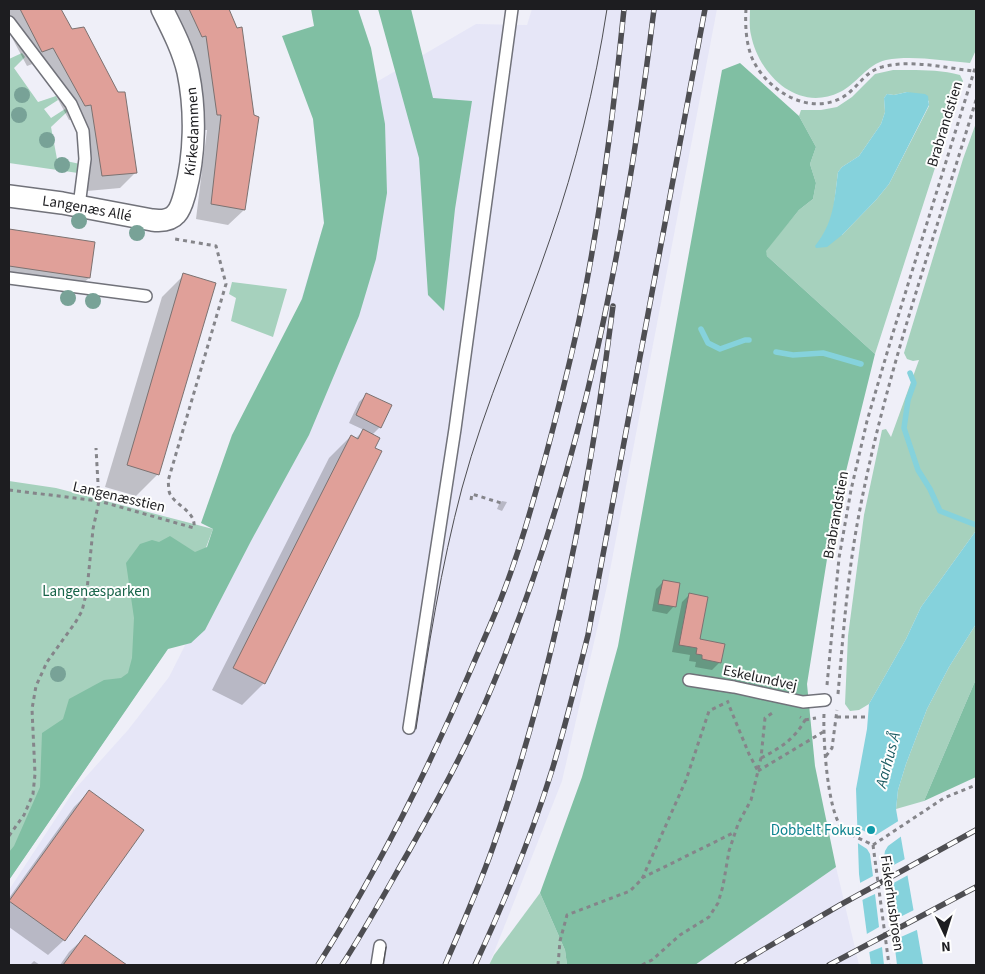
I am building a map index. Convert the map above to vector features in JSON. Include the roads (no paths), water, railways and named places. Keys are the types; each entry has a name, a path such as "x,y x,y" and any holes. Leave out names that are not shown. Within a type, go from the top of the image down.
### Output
{"street":[{"name":"Kirkedammen","path":"162,9 176,35 188,72 193,115 193,150 188,180 182,204 169,230"},
{"name":"Langenæs Allé","path":"9,196 79,206 152,220 169,230"}],"lane":[{"path":"409,728 455,429 512,9"},
{"path":"9,22 71,104 83,131 85,159 79,206"},
{"path":"9,278 146,296"},
{"name":"Eskelundvej","path":"689,680 734,687 803,702 825,700"},
{"path":"377,965 380,946"}],"water":[{"path":"907,92 925,94 928,96 929,105 889,184 842,235 827,247 816,248 815,246 830,220 838,172 842,167 859,156 881,124 885,112 884,98 887,94 894,95"},
{"name":"Aarhus Å","path":"976,521 976,624 949,667 927,709 898,790 896,809 923,965 871,965 859,874 856,789 867,729 869,704 906,639 921,607 975,532"}],"waterway":[{"path":"701,329 708,343 720,349 749,340"},
{"path":"776,352 793,355 823,353 861,364"},
{"path":"910,373 914,383 908,400 904,428 918,470 930,489 940,511 976,525"}],"tram line":[{"path":"416,729 436,608 462,488 471,456 539,270 568,182 591,96 607,9"},
{"path":"383,965 386,947"}],"railway":[{"path":"318,965 361,893 420,782 509,579 556,418 582,306 607,158 624,9"},
{"path":"342,965 421,830 475,726 525,601 553,519 597,351 615,266 630,181 654,9"},
{"path":"475,965 517,868 545,792 588,635 705,9"},
{"path":"445,965 493,847 515,781 552,648 581,512 604,375 613,306"},
{"path":"737,965 840,905 976,830"},
{"path":"829,965 976,887"}],"place":[{"name":"Dobbelt Fokus","path":"871,830"}],"park label":[{"name":"Langenæsparken","path":"96,591"}]}
